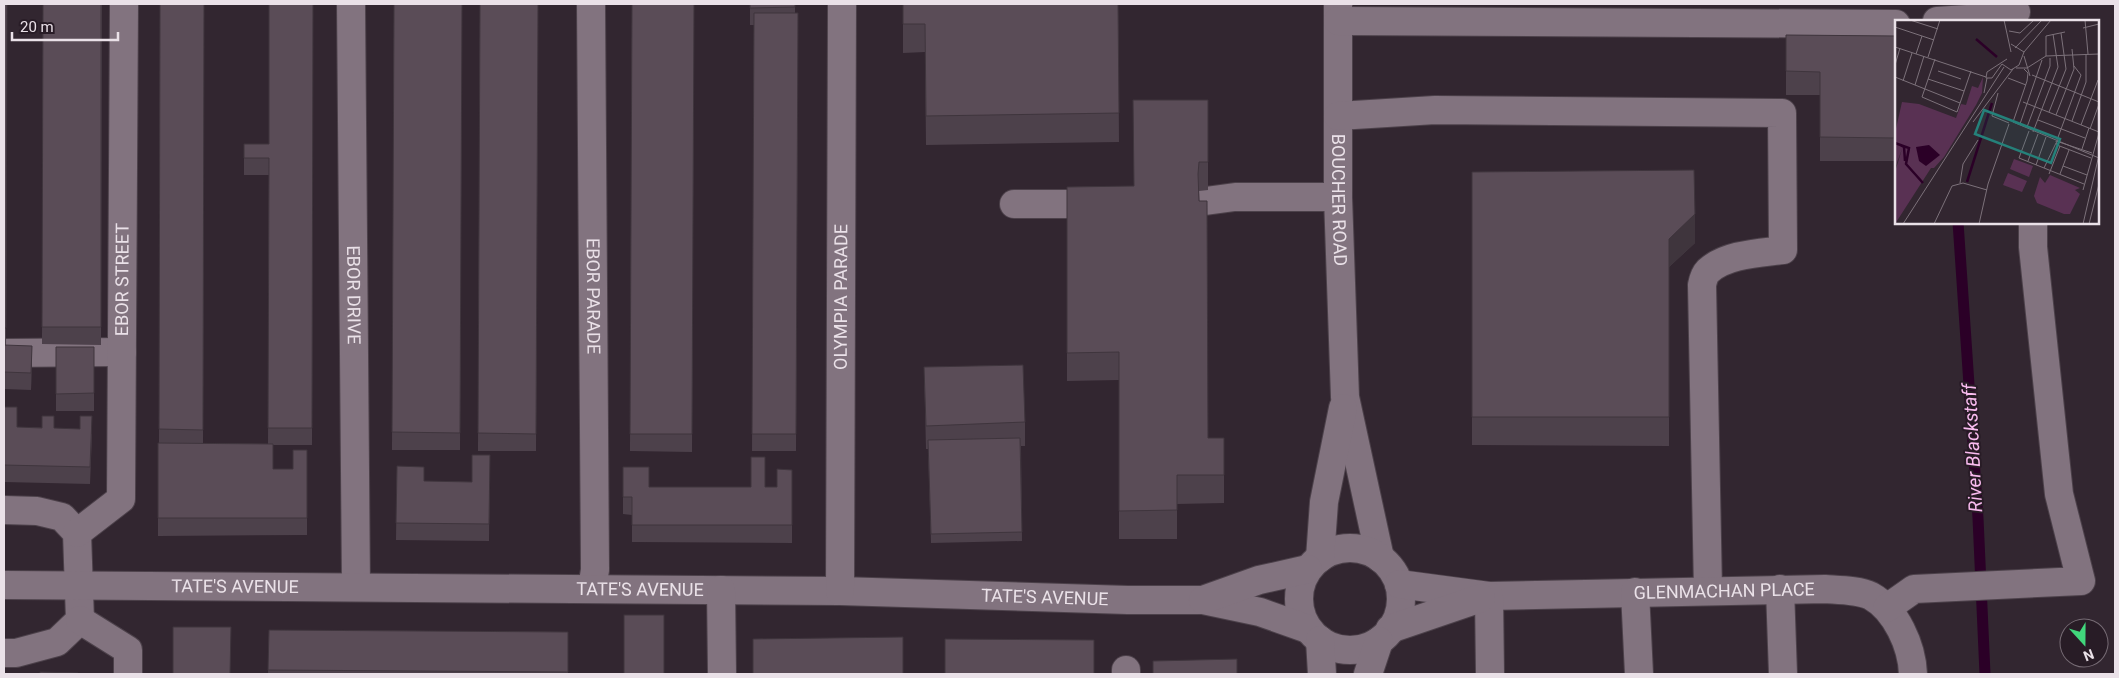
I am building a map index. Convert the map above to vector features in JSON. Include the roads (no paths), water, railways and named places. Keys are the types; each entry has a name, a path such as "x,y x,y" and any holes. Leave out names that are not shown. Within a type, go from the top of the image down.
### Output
{"street":[{"name":"EBOR STREET","path":"77,533 121,499 124,4"},
{"name":"EBOR DRIVE","path":"352,4 356,588"},
{"name":"EBOR PARADE","path":"591,4 595,570 592,588"},
{"name":"OLYMPIA PARADE","path":"840,591 842,4"},
{"path":"1338,12 1895,24"},
{"name":"BOUCHER ROAD","path":"1338,12 1338,197 1345,397 1380,558"},
{"path":"1952,20 1982,18 2016,12"},
{"path":"1338,116 1435,110 1782,113 1783,250 1752,254 1720,263 1707,272 1702,285 1708,590"},
{"path":"1198,202 1235,197 1338,197"},
{"path":"1014,204 1134,204"},
{"path":"1887,608 1914,588 2080,580 2059,494 2032,224"},
{"path":"4,352 122,352"},
{"name":"BOUCHER ROAD","path":"1314,563 1345,397"},
{"path":"4,510 37,510 62,517 77,533 77,585 80,620 58,642 16,653 4,653"},
{"path":"1322,674 1314,635 1301,615 1299,599 1301,583 1314,563 1334,550 1350,548 1366,550 1380,558 1391,569 1399,584 1399,608 1368,674"},
{"name":"TATE'S AVENUE","path":"1203,600 1314,563"},
{"path":"1399,584 1487,596"},
{"name":"TATE'S AVENUE","path":"4,585 840,591 1128,600 1203,600 1260,612 1314,635"},
{"name":"GLENMACHAN PLACE","path":"1487,596 1825,588 1869,595 1887,608 1900,629 1913,664 1913,674"},
{"path":"1780,589 1783,674"},
{"path":"721,590 722,674"},
{"path":"1636,592 1639,674"},
{"path":"1314,635 1334,647 1349,650 1365,647 1385,635 1487,596"},
{"path":"1487,596 1490,674"},
{"path":"80,620 128,650 128,674"}],"waterway":[{"name":"River Blackstaff","path":"1958,224 1978,518 1985,674"}]}
